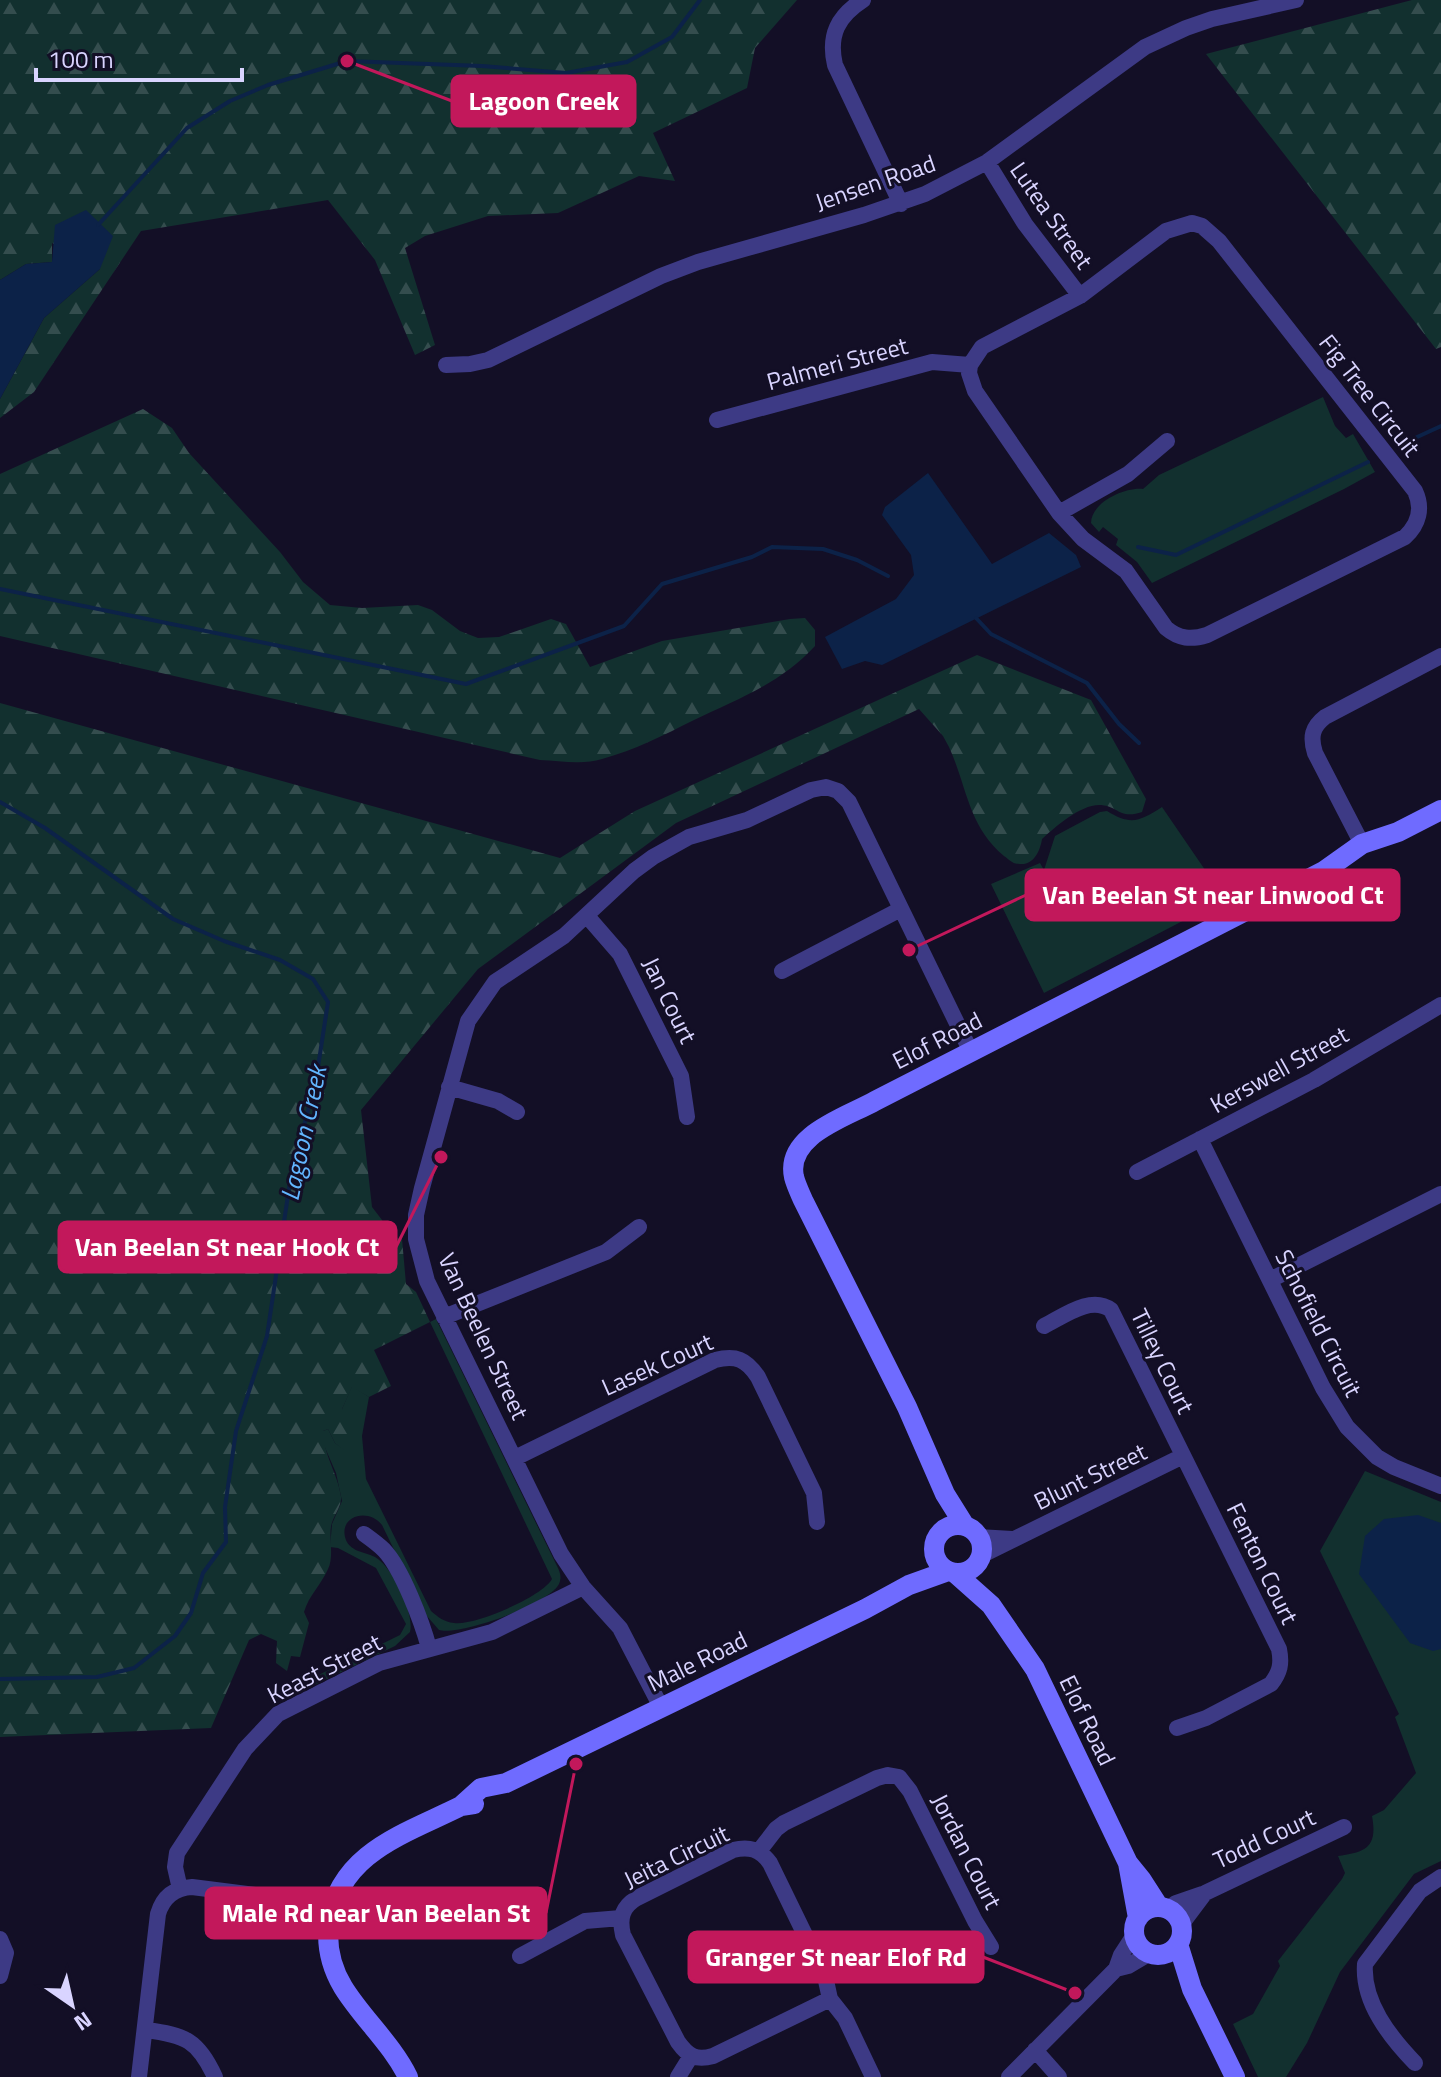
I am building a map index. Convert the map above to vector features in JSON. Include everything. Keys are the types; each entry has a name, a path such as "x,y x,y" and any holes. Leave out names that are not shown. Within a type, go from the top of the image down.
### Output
{"street":[{"path":"863,0 845,14 836,26 831,38 832,52 835,65 901,204"},
{"name":"Jensen Road","path":"446,365 488,360 661,276 698,262 901,204 987,162 1145,47 1212,19 1296,0"},
{"name":"Lutea Street","path":"987,162 1025,224 1080,296"},
{"name":"Fig Tree Circuit","path":"1192,223 1202,226 1219,241 1415,491 1419,514 1412,531 1396,542 1207,635 1189,638 1173,634 1135,580 1083,539 1059,513 975,391 969,373 970,365 982,347 1080,296 1166,231 1192,223"},
{"name":"Palmeri Street","path":"717,420 932,362 970,365"},
{"path":"1059,513 1121,479 1167,441"},
{"path":"1362,844 1315,753 1313,733 1317,723 1441,656"},
{"name":"Van Beelen Street","path":"661,1707 625,1636 583,1587 561,1554 444,1317 420,1260 416,1215 468,1021 481,998 503,975 564,936 634,871 689,837 747,820 811,790 826,787 838,791 849,802 971,1052"},
{"name":"Elof Road","path":"991,1605 974,1546 945,1494 900,1392 803,1200 793,1168 798,1151 816,1133 1324,871 1362,844 1398,832 1441,810"},
{"path":"782,971 901,909"},
{"name":"Jan Court","path":"587,916 611,941 627,968 681,1076 687,1117"},
{"name":"Kerswell Street","path":"1137,1172 1314,1080 1441,1005"},
{"path":"449,1087 498,1101 517,1112"},
{"name":"Schofield Circuit","path":"1200,1139 1323,1388 1347,1427 1377,1457 1441,1486"},
{"path":"1270,1280 1441,1194"},
{"path":"444,1317 606,1252 639,1227"},
{"name":"Tilley Court","path":"1044,1326 1096,1303 1111,1310 1183,1456"},
{"name":"Lasek Court","path":"515,1458 715,1360 740,1358 750,1365 758,1377 814,1493 817,1522"},
{"name":"Blunt Street","path":"974,1546 1018,1538 1183,1456"},
{"name":"Fenton Court","path":"1177,1728 1206,1718 1262,1691 1278,1674 1282,1662 1279,1649 1183,1456"},
{"name":"Elof Road","path":"944,1530 945,1494"},
{"path":"957,1525 974,1546 962,1573 951,1572 936,1560 936,1539 944,1530 957,1525"},
{"path":"364,1534 393,1562 419,1617 429,1648"},
{"name":"Male Road","path":"909,1585 934,1552"},
{"name":"Elof Road","path":"951,1572 991,1605 1035,1669 1128,1863 1171,1921 1192,1989 1235,2077"},
{"name":"Male Road","path":"409,2076 337,1977 329,1950 332,1907 348,1873 366,1855 461,1806 481,1788 506,1783 909,1585 951,1572"},
{"name":"Keast Street","path":"180,1889 175,1867 177,1853 245,1749 264,1727 292,1705 379,1663 492,1632 583,1587"},
{"name":"Jordan Court","path":"759,1851 784,1823 877,1778 903,1771 910,1791 991,1947"},
{"name":"Todd Court","path":"1171,1921 1191,1897 1344,1827"},
{"name":"Jeita Circuit","path":"691,2056 678,2042 623,1935 621,1918 624,1909 637,1898 733,1850 750,1848 759,1851 770,1863 825,1976 830,1999 845,2018 873,2077"},
{"name":"Elof Road","path":"1128,1863 1136,1926"},
{"path":"1415,2063 1392,2040 1368,1994 1364,1979 1365,1964 1420,1891 1441,1877"},
{"path":"139,2077 158,1914 167,1897 180,1889 215,1889 332,1907"},
{"path":"1009,2077 1116,1969 1136,1926 1151,1908 1171,1921 1173,1949 1116,1969"},
{"path":"520,1956 585,1921 621,1918"},
{"path":"1136,1926 1140,1946 1154,1954"},
{"path":"0,1939 6,1953 0,1976"},
{"name":"Elof Road","path":"1154,1954 1192,1989"},
{"path":"678,2077 691,2056 701,2059 713,2056 830,1999"},
{"path":"146,2030 180,2036 192,2042 207,2060 215,2077"},
{"path":"1035,2050 1059,2077"}],"green space":[{"path":"0,0 797,0 755,48 747,88 653,133 675,181 639,176 558,213 488,216 425,236 405,248 435,345 415,355 375,260 328,200 141,231 34,392 0,418 0,399 44,318 100,269 52,243 52,262 26,264 0,280"},
{"path":"1412,0 1441,0 1441,347 1436,349 1206,54"},
{"path":"1323,397 1335,426 1346,438 1353,434 1375,472 1152,583 1137,562 1116,545 1118,539 1103,527 1099,532 1091,523 1096,509 1110,498 1143,489 1159,475"},
{"path":"143,409 172,428 189,453 280,552 303,582 330,605 362,608 418,605 432,610 460,631 478,638 499,637 551,619 566,624 590,667 662,641 790,619 805,618 815,630 815,646 788,670 758,689 660,737 602,759 572,762 540,760 0,636 0,474"},
{"path":"977,655 1091,700 1146,799 1142,812 1128,814 1099,805 1084,809 1042,839 1033,860 1025,864 1013,863 983,832 949,747 919,709 676,823 478,969 361,1110 372,1207 389,1235 402,1239 406,1284 416,1292 430,1322 374,1350 391,1386 369,1397 352,1387 342,1409 350,1420 345,1451 335,1443 328,1429 323,1431 341,1500 331,1526 330,1564 304,1612 309,1623 300,1657 291,1656 287,1671 276,1663 277,1641 261,1634 249,1640 211,1728 0,1737 0,703 560,858 635,811"},
{"path":"1162,807 1225,899 1044,993 991,884 1040,863 1044,870 1055,836 1100,812 1107,811 1123,819 1135,820"},
{"path":"436,1319 558,1568 559,1584 539,1600 504,1617 466,1628 439,1630 426,1615 382,1525 370,1517 357,1516 347,1523 347,1542 382,1562 395,1580 406,1602 410,1632 395,1646 302,1691 300,1684 400,1635 406,1624 376,1568 338,1548 330,1547 332,1524 342,1501 336,1473 323,1443 323,1431 328,1429 335,1443 345,1450 342,1409 352,1386 369,1397 362,1436 366,1479 431,1611 450,1622 476,1620 522,1602 552,1579 430,1322"},
{"path":"1365,1471 1441,1502 1441,1861 1414,1874 1340,1972 1307,2043 1286,2077 1258,2077 1233,2024 1253,2014 1280,1966 1278,1961 1342,1879 1345,1873 1338,1856 1356,1853 1371,1842 1372,1816 1384,1810 1416,1773 1395,1717 1399,1714 1320,1551"}],"water":[{"path":"86,210 113,236 100,269 44,318 0,399 0,280 26,264 52,262 55,225"},
{"path":"928,473 992,564 1049,533 1076,555 1081,567 882,665 865,661 842,669 825,637 896,599 914,575 911,555 882,515 885,507"},
{"path":"1418,1515 1441,1523 1441,1649 1433,1651 1410,1643 1359,1574 1365,1536 1384,1519"}],"waterway":[{"name":"Lagoon Creek","path":"98,225 187,128 230,101 268,85 347,61 566,73 627,62 672,37 700,0"},
{"path":"1402,444 1441,426"},
{"path":"1138,547 1176,555 1368,462"},
{"path":"0,589 466,684 624,626 662,584 752,557 772,547 823,549 857,560 888,576"},
{"path":"976,618 991,634 1087,683 1119,724 1139,743"},
{"name":"Lagoon Creek","path":"0,802 45,828 173,919 280,960 313,979 328,1002 316,1080 291,1175 267,1336 236,1431 225,1507 226,1542 203,1573 191,1613 175,1636 134,1668 97,1677 0,1679"}],"place":[{"name":"Lagoon Creek","path":"347,61"},
{"name":"Van Beelan St near Linwood Ct","path":"909,950"},
{"name":"Van Beelan St near Hook Ct","path":"441,1157"},
{"name":"Male Rd near Van Beelan St","path":"576,1764"},
{"name":"Granger St near Elof Rd","path":"1075,1993"}]}
